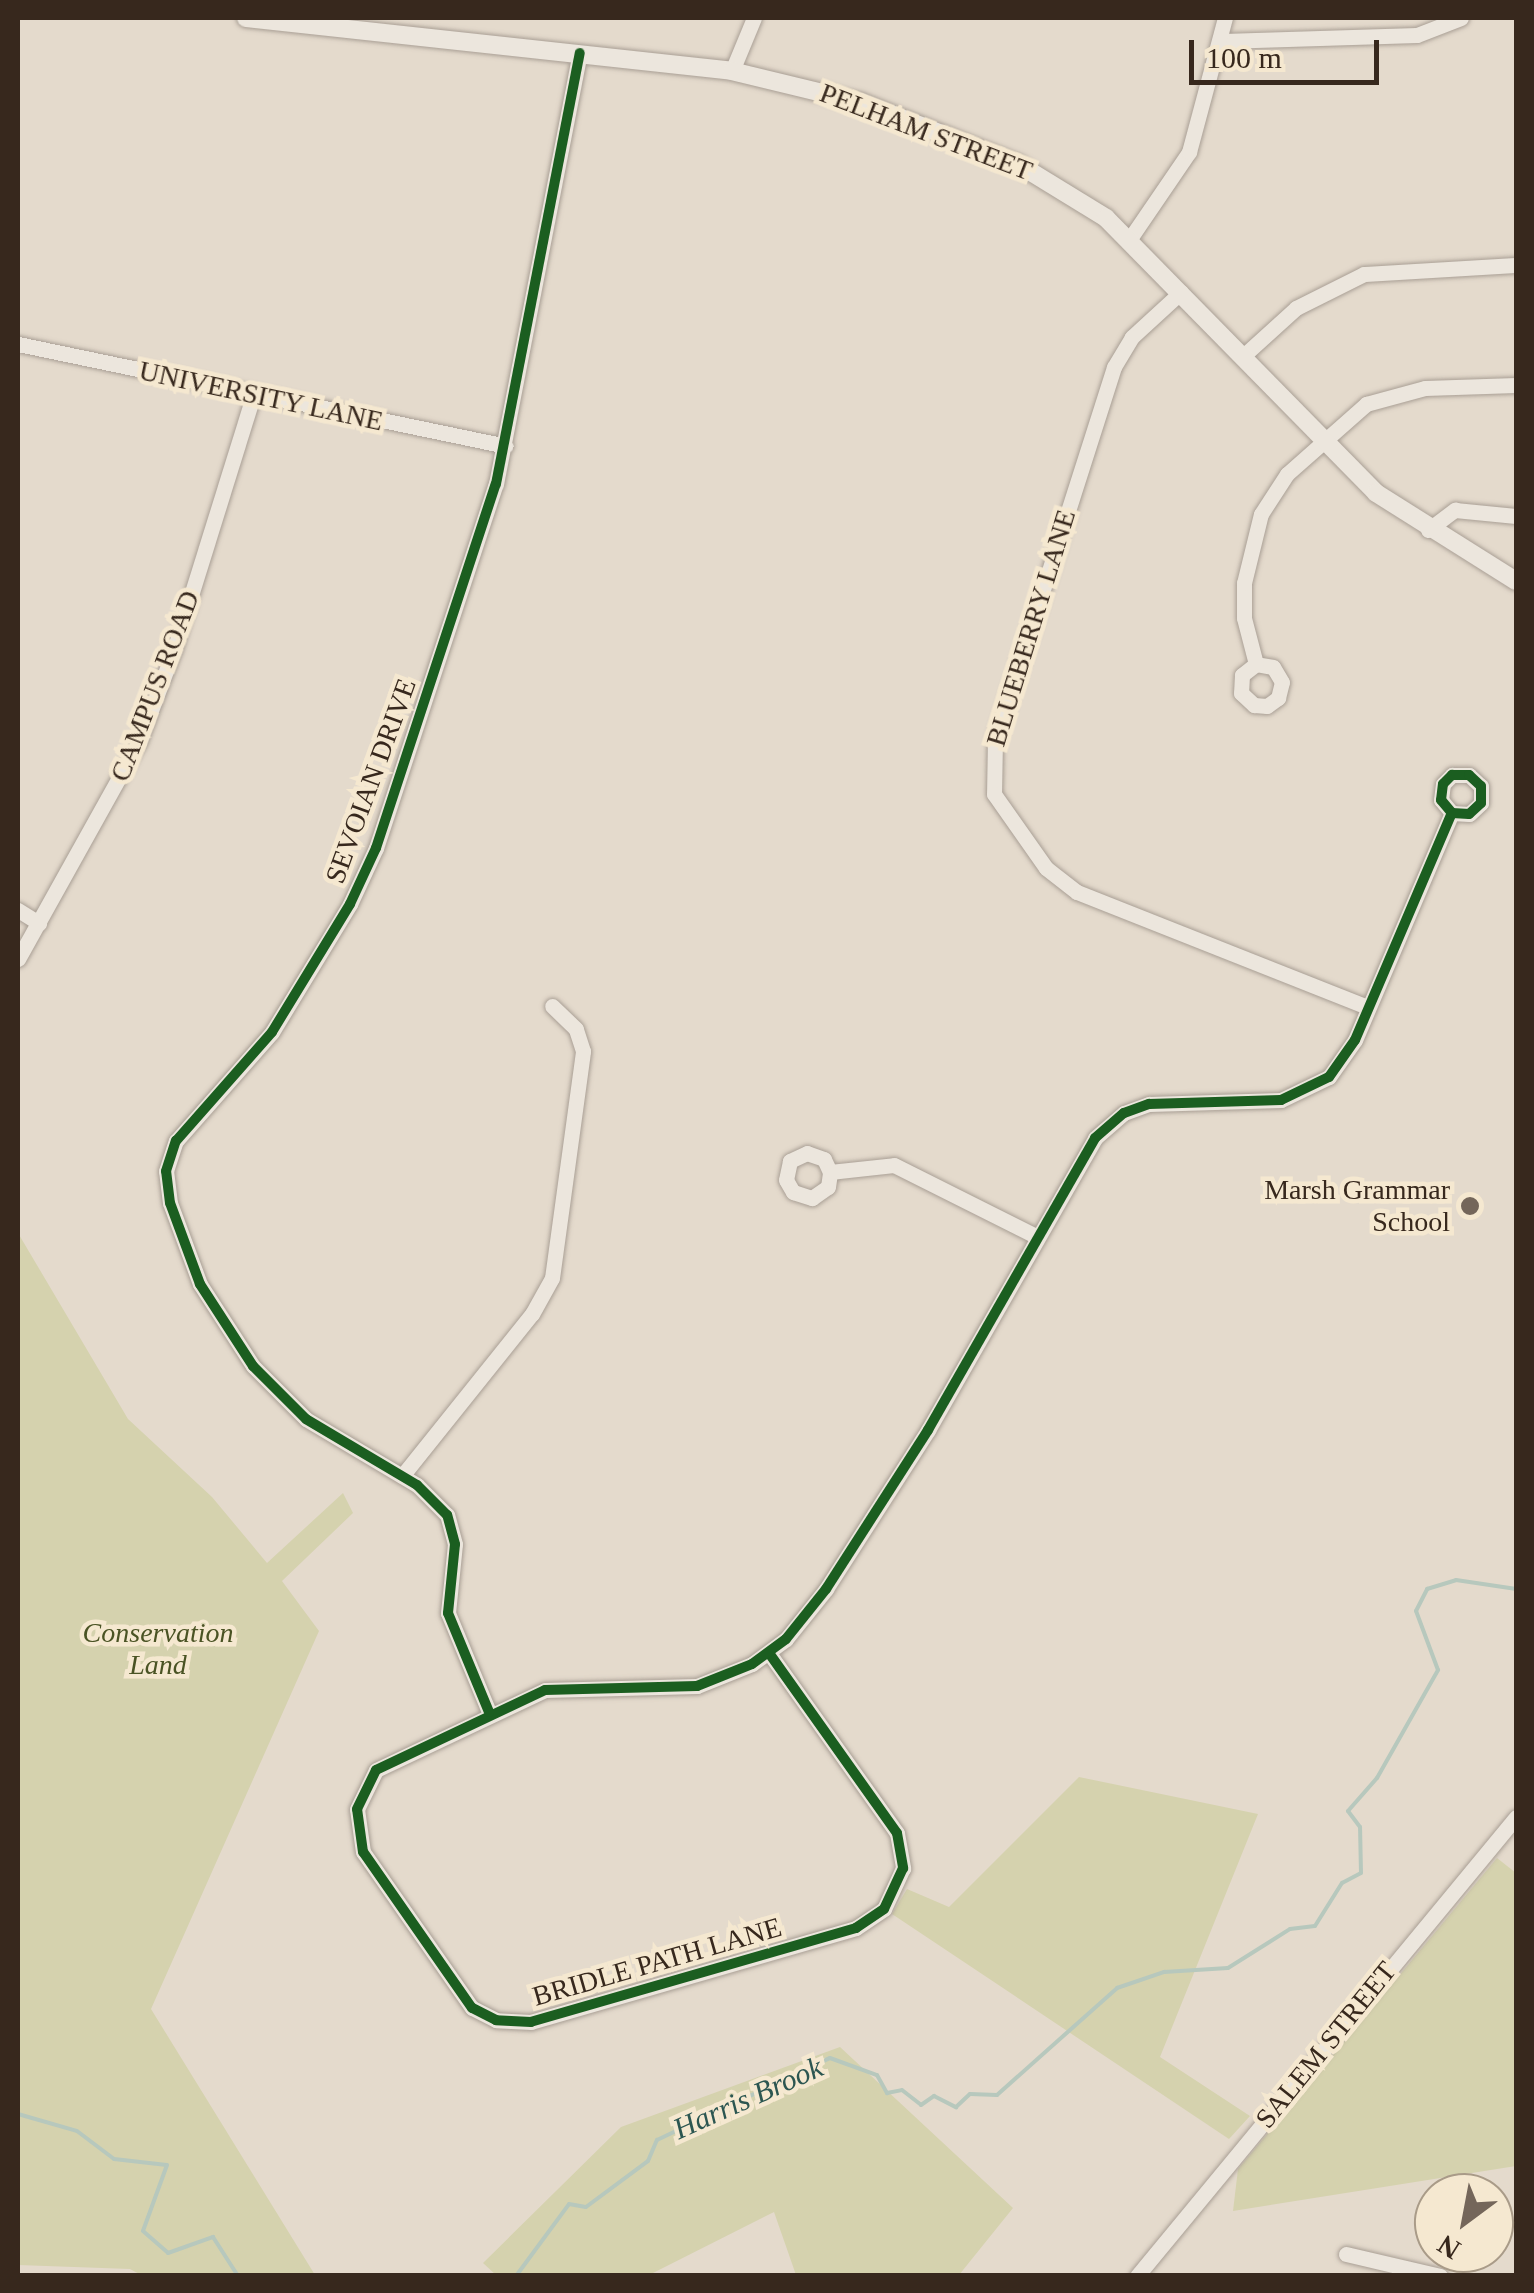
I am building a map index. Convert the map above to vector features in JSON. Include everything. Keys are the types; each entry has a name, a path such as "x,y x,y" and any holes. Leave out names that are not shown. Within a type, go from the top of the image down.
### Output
{"street":[{"name":"PELHAM STREET","path":"246,18 732,71 860,102 990,152 1050,180 1130,240 1322,442 1428,530 1516,581"},
{"path":"732,71 754,18"},
{"path":"1130,240 1189,152 1223,41 1226,18"},
{"path":"1223,41 1417,35 1461,18"},
{"name":"SEVOIAN DRIVE","path":"488,1712 448,1613 452,1524 436,1500 306,1418 237,1345 192,1265 170,1203 166,1171 176,1141 272,1032 362,880 488,516 505,446 580,53"},
{"path":"1242,357 1296,308 1364,274 1516,266"},
{"name":"BLUEBERRY LANE","path":"1181,292 1132,337 1114,367 994,739 994,794 1046,868 1077,892 1368,1008"},
{"name":"UNIVERSITY LANE","path":"18,344 505,446"},
{"path":"1256,664 1243,606 1257,525 1280,482 1366,404 1425,388 1516,384"},
{"name":"CAMPUS ROAD","path":"18,959 138,742 174,650 253,396"},
{"path":"1428,530 1454,510 1516,516"},
{"name":"BRIDLE PATH LANE","path":"769,1653 897,1834 902,1868 891,1900 856,1928 530,2022 496,2020 460,1996 369,1862 357,1831 360,1798 376,1770 488,1712 560,1687 697,1686 769,1653 820,1598 915,1451 1088,1148 1124,1113 1162,1101 1299,1095 1341,1063 1452,813"},
{"path":"18,910 39,923"},
{"path":"402,1476 532,1314 552,1278 582,1051 569,1018 552,1006"},
{"path":"830,1172 876,1164 903,1168 1036,1236"},
{"name":"SALEM STREET","path":"1137,2276 1516,1816"},
{"path":"1346,2254 1440,2276"}],"green space":[{"name":"Conservation Land","path":"18,1233 128,1419 212,1497 267,1563 343,1493 353,1513 282,1581 319,1631 151,2009 315,2275 143,2276 130,2269 18,2265"},
{"path":"1079,1777 1258,1814 1160,2057 1250,2116 1229,2139 892,1914 907,1889 949,1907"},
{"path":"1497,1858 1516,1873 1516,2166 1472,2173 1414,2173 1414,2182 1233,2211 1238,2169"},
{"path":"840,2047 1013,2208 959,2275 796,2275 774,2212 649,2275 496,2275 483,2263 621,2127"}],"waterway":[{"name":"Harris Brook","path":"516,2276 569,2204 586,2207 648,2161 657,2140 830,2058 877,2075 887,2093 902,2090 921,2105 934,2096 956,2107 970,2094 997,2095 1117,1988 1164,1972 1228,1968 1290,1929 1315,1926 1342,1883 1361,1873 1360,1827 1348,1811 1377,1778 1438,1670 1416,1611 1427,1589 1456,1580 1516,1589"},
{"name":"Harris Brook","path":"18,2114 77,2131 114,2159 167,2165 143,2231 168,2253 213,2237 238,2276"}],"cycle path":[{"path":"489,1712 448,1613 455,1544 447,1515 417,1485 306,1419 253,1366 200,1284 170,1203 166,1171 176,1141 272,1032 350,904 376,848 496,484 580,53"},
{"path":"769,1653 897,1833 903,1868 884,1909 856,1928 531,2022 496,2020 472,2008 363,1852 357,1809 376,1770 545,1690 697,1686 752,1664 786,1639 826,1589 928,1430 1095,1138 1124,1113 1149,1104 1281,1100 1329,1077 1355,1040 1452,813 1441,800 1443,784 1452,775 1469,775 1481,786 1481,803 1469,814 1452,813"}],"place":[{"name":"Marsh Grammar School","path":"1470,1206"}]}
